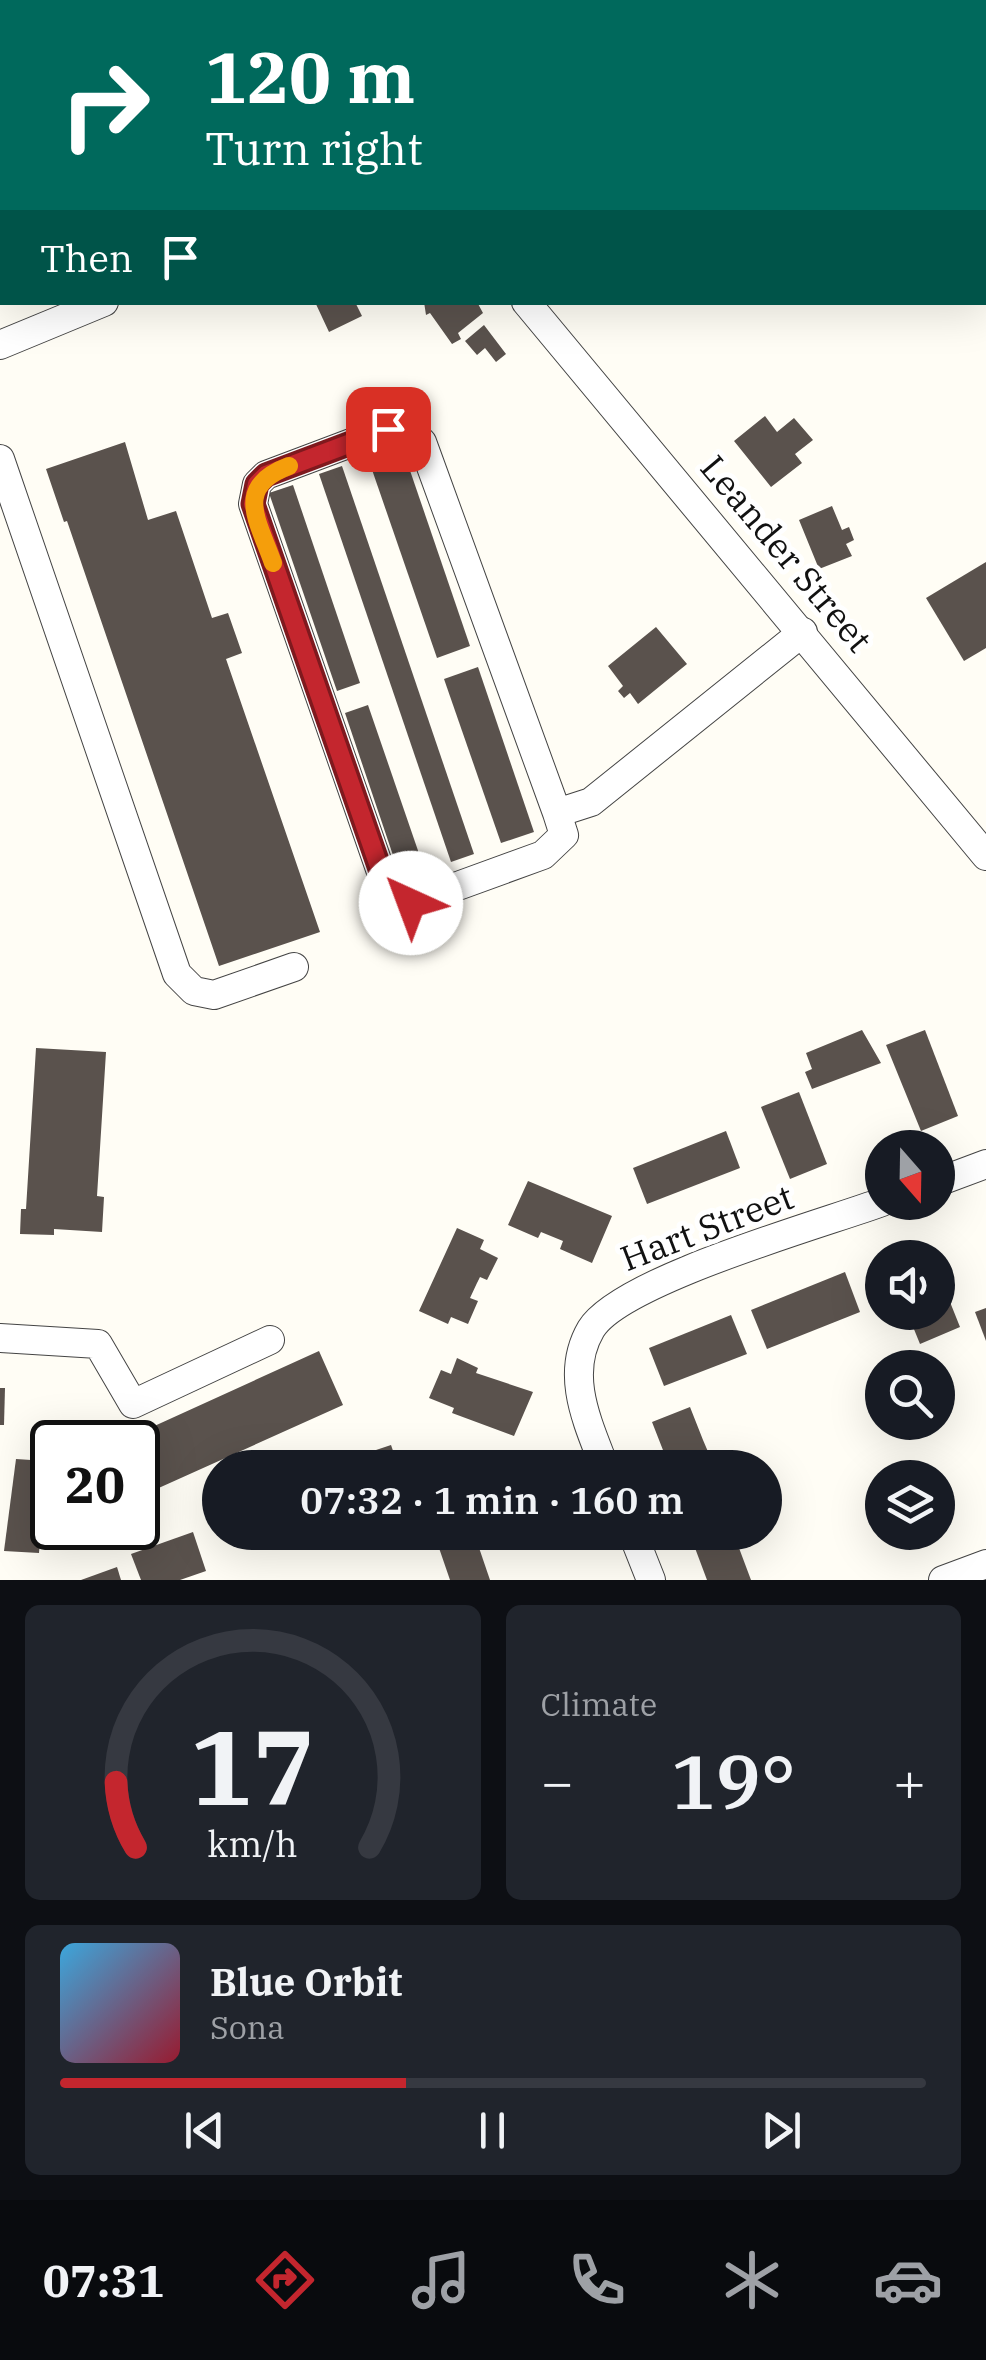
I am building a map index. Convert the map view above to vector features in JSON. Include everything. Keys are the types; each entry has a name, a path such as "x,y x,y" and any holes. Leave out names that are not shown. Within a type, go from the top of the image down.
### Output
{"street":[{"path":"0,345 97,305"},
{"name":"Leander Street","path":"529,305 986,856"},
{"path":"388,429 411,432 422,442 557,813 564,835 543,855 411,903 398,902 388,892 253,504 257,484 266,475 388,429"},
{"path":"0,459 177,974 194,992 214,995 294,968"},
{"path":"557,813 592,802 803,632"},
{"path":"955,1176 986,1164"},
{"name":"Hart Street","path":"599,1450 578,1393 578,1376 592,1329 609,1308 672,1277 865,1208"},
{"path":"0,1338 98,1344 133,1404 270,1340"},
{"path":"639,1550 651,1580"},
{"path":"943,1580 986,1564"}],"building":[{"path":"316,305 356,305 362,316 329,332"},
{"path":"424,305 479,305 483,313 458,333 461,339 452,344 430,313 426,315"},
{"path":"484,325 506,354 496,362 485,348 477,355 465,341"},
{"path":"765,416 777,432 794,418 813,440 795,454 802,463 771,487 734,441"},
{"path":"125,442 148,520 176,511 212,618 228,613 242,653 226,659 320,932 219,966 46,469"},
{"path":"403,450 470,646 437,658 369,461"},
{"path":"342,466 474,854 451,862 319,474"},
{"path":"293,485 360,683 337,691 269,493"},
{"path":"832,506 842,530 849,527 854,540 846,544 852,556 819,569 799,520"},
{"path":"986,562 986,648 964,661 926,598"},
{"path":"656,627 687,664 638,704 630,693 624,698 618,691 623,686 608,666"},
{"path":"478,667 534,832 501,843 444,679"},
{"path":"368,705 425,871 401,879 345,713"},
{"path":"862,1030 881,1063 812,1089 805,1072 812,1069 806,1053"},
{"path":"925,1030 958,1116 921,1130 886,1045"},
{"path":"36,1048 106,1052 97,1196 104,1197 102,1232 54,1229 54,1235 20,1234 21,1209 26,1209"},
{"path":"799,1092 827,1164 790,1179 761,1107"},
{"path":"726,1131 740,1168 647,1204 633,1168"},
{"path":"528,1181 612,1216 592,1263 560,1249 563,1241 541,1232 538,1238 508,1225"},
{"path":"457,1228 484,1240 480,1249 498,1258 487,1280 480,1277 470,1298 478,1301 468,1324 451,1317 448,1324 419,1311"},
{"path":"845,1272 860,1312 767,1349 751,1310"},
{"path":"986,1308 986,1341 975,1312"},
{"path":"731,1315 747,1354 664,1386 649,1348"},
{"path":"914,1330 953,1330 920,1344"},
{"path":"319,1351 343,1405 243,1450 202,1450 202,1468 160,1487 160,1423"},
{"path":"457,1358 478,1368 476,1373 533,1392 514,1436 452,1413 454,1408 429,1398 441,1370 451,1374"},
{"path":"0,1388 5,1388 4,1425 0,1425"},
{"path":"690,1407 708,1450 663,1450 652,1422"},
{"path":"16,1459 30,1460 30,1550 39,1553 4,1551"},
{"path":"193,1532 206,1571 180,1580 141,1580 131,1554 160,1550 160,1544"},
{"path":"440,1550 480,1550 490,1580 450,1580"},
{"path":"696,1550 740,1550 751,1580 707,1580"},
{"path":"117,1567 121,1580 81,1580"}],"slow traffic":[{"path":"273,563 253,504 257,484 266,475 289,466"}],"route":[{"path":"388,429 266,475 257,484 253,504 388,892 398,902 411,903"}]}
